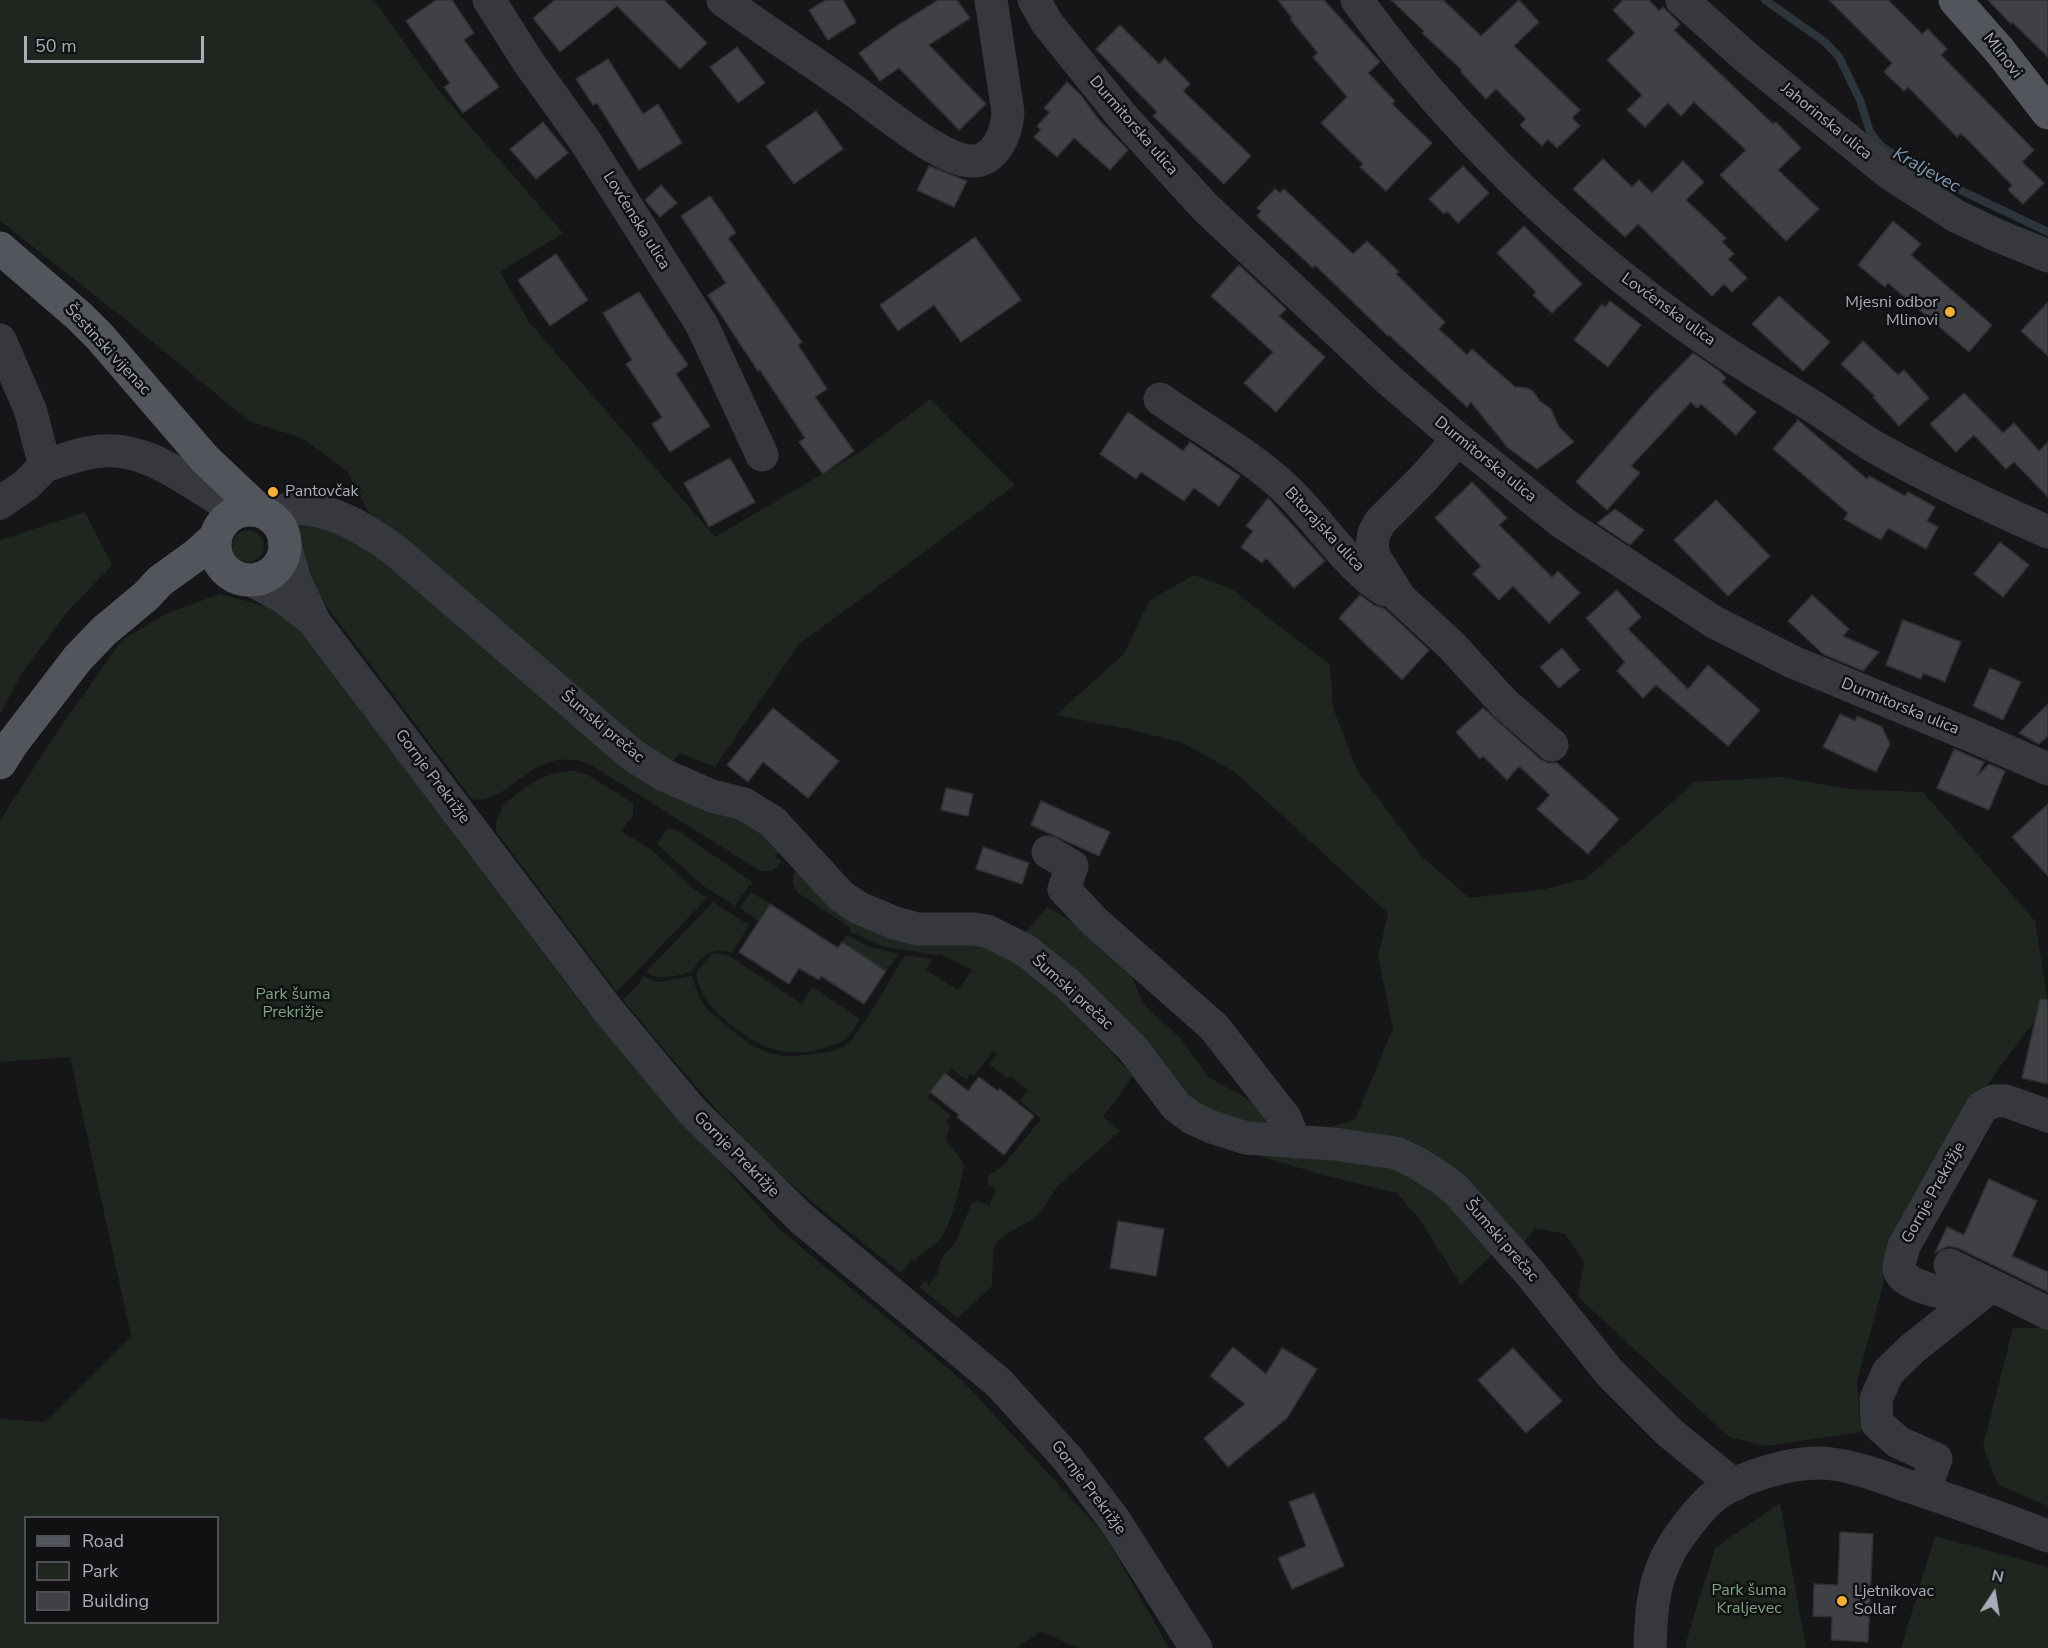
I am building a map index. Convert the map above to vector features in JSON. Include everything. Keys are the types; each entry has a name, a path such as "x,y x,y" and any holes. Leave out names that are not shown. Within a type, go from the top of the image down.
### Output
{"main road":[{"name":"Mlinovi","path":"1955,0 2000,51 2048,113"},
{"name":"Šestinski vijenac","path":"0,248 100,337 205,459 271,523"},
{"name":"Šestinski vijenac","path":"205,459 215,483 218,522 215,548 223,567 245,579"},
{"path":"0,763 78,658 123,614 146,596 160,580 196,555 218,522 248,510 271,523 284,553 272,572 262,577 245,579 202,580 146,596"}],"street":[{"name":"Lovćenska ulica","path":"489,0 529,63 585,141 702,325 762,455"},
{"path":"723,0 867,99 907,130 954,158 970,161 980,160 996,148 1007,123 1008,112 991,0"},
{"name":"Durmitorska ulica","path":"1034,0 1047,23 1122,116 1206,207 1389,380 1563,523 1714,622 1803,667 2048,769"},
{"name":"Lovćenska ulica","path":"1357,0 1416,77 1475,143 1563,229 1632,286 1702,337 1872,445 1958,490 2048,532"},
{"name":"Jahorinska ulica","path":"1682,0 1747,58 1889,173 1956,216 2048,256"},
{"path":"0,340 30,409 45,466"},
{"name":"Bitorajska ulica","path":"1160,399 1263,468 1308,509 1366,576 1382,589 1400,598"},
{"name":"Bitorajska ulica","path":"1458,439 1423,479 1380,522 1374,533 1372,546 1375,558 1400,598 1452,646 1521,719 1552,745"},
{"path":"0,503 26,485 45,466 79,454 104,450 126,451 152,460 218,522"},
{"name":"Šumski prečac","path":"271,523 279,511 294,508 315,510 370,532 397,552 631,754 664,775 712,796 744,804 773,822 841,896 859,908 895,923 917,929 973,929 987,932 1025,950 1068,984 1132,1049 1176,1106 1192,1118 1246,1138 1334,1144 1396,1154 1417,1163 1441,1178 1456,1190 1510,1250 1610,1373 1671,1433 1734,1485"},
{"name":"Gornje Prekrižje","path":"271,523 315,622 607,1009 692,1111 802,1219 999,1383 1068,1459 1108,1512 1196,1648"},
{"name":"Gornje Prekrižje","path":"245,579 283,597 315,622"},
{"path":"1048,852 1072,866 1064,889 1079,906 1214,1027 1285,1118 1294,1142"},
{"name":"Gornje Prekrižje","path":"1983,1292 1915,1285 1903,1278 1899,1267 1905,1246 1982,1107 1994,1101 2006,1101 2048,1116"},
{"path":"1950,1265 1983,1292 2048,1313"},
{"path":"1924,1491 1936,1459 1898,1442 1877,1423 1876,1400 1888,1372 1913,1348 1983,1292"},
{"path":"1650,1648 1652,1602 1665,1560 1679,1536 1713,1498 1734,1485 1770,1471 1797,1464 1832,1463 1924,1491 2048,1536"}],"green space":[{"path":"0,0 374,0 435,86 563,233 500,272 529,322 715,537 862,451 930,399 1015,485 798,645 715,767 679,753 668,769 377,529 347,471 302,438 249,421 120,315 0,221"},
{"path":"85,512 112,565 67,612 20,676 0,715 0,540"},
{"path":"297,518 334,530 386,558 566,708 744,812 781,847 775,857 782,861 772,871 760,871 588,763 568,759 536,768 498,794 485,799 472,799 327,607 316,588 292,524"},
{"path":"248,530 259,535 264,546 259,557 248,562 237,557 232,546 237,535"},
{"path":"1194,575 1230,588 1330,665 1333,708 1357,770 1423,858 1469,898 1546,889 1587,878 1695,782 1782,777 1848,789 1923,792 2035,921 2048,1003 1961,1124 1885,1277 1857,1382 1861,1432 1766,1446 1729,1437 1578,1297 1584,1262 1565,1234 1535,1228 1521,1247 1494,1253 1461,1285 1420,1220 1397,1193 1323,1175 1237,1149 1020,939 1047,907 1092,933 1128,968 1144,1005 1179,1037 1209,1077 1272,1113 1313,1131 1355,1120 1393,1028 1378,957 1388,913 1235,772 1183,743 1128,729 1056,715 1124,654 1149,601"},
{"name":"Park šuma Prekrižje","path":"220,594 279,610 307,638 587,1011 778,1228 962,1380 1104,1534 1169,1648 1079,1648 1041,1632 1015,1648 0,1648 0,1419 45,1422 131,1336 70,1057 0,1062 0,820 57,732 122,640 167,613"},
{"path":"573,771 586,774 633,803 633,815 621,831 652,850 691,887 707,898 617,992 496,829 502,806 519,793 534,782 552,774"},
{"path":"667,829 675,829 751,881 753,886 749,885 735,906 702,885 657,844"},
{"path":"795,870 840,902 992,943 1052,989 1133,1076 1103,1117 1120,1131 1057,1187 1039,1214 997,1241 993,1251 992,1286 958,1318 919,1287 925,1281 929,1285 938,1273 941,1259 955,1243 972,1203 978,1201 989,1206 996,1189 988,1184 988,1176 1002,1167 1041,1119 1020,1101 1028,1090 989,1064 997,1053 993,1051 974,1076 971,1074 966,1080 952,1069 949,1074 946,1072 927,1097 951,1115 946,1122 951,1126 947,1133 948,1143 964,1166 955,1204 945,1232 915,1261 912,1259 901,1273 773,1168 664,1050 623,1000 638,985 643,976 658,982 692,976 704,1005 745,1040 764,1051 798,1056 830,1051 847,1044 869,1016 905,955 932,959 926,970 958,990 972,970 940,954 882,946 849,931 851,928 798,893 793,882"},
{"path":"751,892 770,904 759,921 740,908"},
{"path":"713,902 749,925 732,953 714,951 704,957 692,972 680,975 657,977 646,972"},
{"path":"847,935 870,947 899,954 886,971 842,942"},
{"path":"712,954 729,956 802,1004 812,987 860,1019 847,1038 821,1049 791,1052 764,1046 728,1022 713,1008 702,993 697,971"},
{"path":"2013,1328 2048,1328 2048,1506 1998,1485 1983,1446"},
{"name":"Park šuma Kraljevec","path":"1780,1503 1806,1648 1686,1648 1715,1548"},
{"path":"1935,1536 2048,1567 2048,1648 1901,1648"}],"building":[{"path":"436,0 452,0 474,33 464,40 499,87 463,113 444,87 450,83 406,21"},
{"path":"555,0 664,0 707,43 680,69 617,6 560,52 533,18"},
{"path":"826,0 843,0 856,22 828,40 809,10"},
{"path":"938,0 957,0 970,18 929,45 986,104 959,130 899,68 880,81 859,53"},
{"path":"1278,0 1324,0 1380,62 1368,73 1395,101 1392,104 1432,143 1386,191 1360,167 1363,164 1321,123 1347,97 1313,57 1318,53 1290,19 1292,18"},
{"path":"1391,0 1443,0 1481,36 1519,0 1539,22 1514,46 1580,110 1572,118 1580,126 1557,148 1548,139 1542,146 1520,125 1526,119 1496,89 1486,99 1461,72 1462,70"},
{"path":"1623,0 1649,0 1659,11 1663,7 1680,24 1674,30 1773,124 1776,122 1801,148 1778,170 1819,209 1786,241 1720,175 1746,150 1694,102 1681,116 1668,103 1645,127 1627,110 1642,95 1607,60 1635,33 1613,10"},
{"path":"1829,0 1888,0 1922,34 1928,29 1947,49 1941,55 2034,150 2022,162 2044,183 2023,204 2008,190 2012,185 1961,133 1957,137 1908,87 1904,91 1884,72 1892,63"},
{"path":"1988,0 2048,0 2048,57 2012,22 2011,24"},
{"path":"1120,25 1159,64 1165,58 1190,84 1183,91 1251,156 1224,184 1153,116 1157,112 1096,49"},
{"path":"737,47 765,83 738,103 710,67"},
{"path":"608,59 643,114 658,104 682,143 639,170 597,103 593,105 576,79"},
{"path":"1067,82 1128,150 1110,170 1074,138 1057,157 1034,137 1041,130 1037,126 1050,112 1044,108"},
{"path":"816,111 843,149 794,184 766,146"},
{"path":"543,122 568,153 536,179 510,149"},
{"path":"1603,159 1632,187 1639,180 1652,193 1683,161 1704,182 1686,200 1726,238 1722,242 1734,254 1728,259 1747,278 1732,292 1724,284 1712,296 1638,224 1625,237 1573,189"},
{"path":"929,166 967,181 954,207 917,190"},
{"path":"1463,166 1489,193 1458,223 1447,211 1444,214 1429,199"},
{"path":"661,185 677,203 660,217 645,200"},
{"path":"1275,189 1280,193 1284,189 1353,254 1367,241 1399,272 1396,274 1445,322 1439,329 1467,355 1472,349 1515,387 1533,391 1540,401 1551,409 1559,427 1574,442 1537,469 1508,448 1471,402 1467,407 1388,336 1315,265 1313,268 1257,216 1261,211 1257,208"},
{"path":"710,196 736,233 728,238 802,342 798,345 827,389 815,397 854,451 823,474 799,442 805,438 708,295 726,283 681,216"},
{"path":"1893,221 1921,244 1911,255 1992,325 1969,352 1888,283 1885,287 1858,265"},
{"path":"1524,226 1582,284 1552,313 1533,295 1536,292 1497,253"},
{"path":"975,237 1021,300 961,342 934,305 898,331 880,305"},
{"path":"556,254 588,300 550,326 518,280"},
{"path":"1239,265 1286,309 1279,316 1325,357 1276,412 1244,383 1273,352 1211,296"},
{"path":"639,292 688,365 676,374 710,426 670,452 652,424 662,417 626,364 632,360 603,313"},
{"path":"1779,296 1830,342 1803,371 1752,324"},
{"path":"1610,301 1641,325 1608,367 1574,340 1602,304 1605,307"},
{"path":"2048,302 2048,356 2021,331"},
{"path":"1863,341 1898,375 1904,370 1929,398 1899,426 1873,397 1875,396 1841,364"},
{"path":"1693,353 1718,370 1726,378 1722,382 1756,412 1736,435 1701,404 1697,408 1691,402 1631,466 1640,473 1607,510 1576,482 1652,395"},
{"path":"1964,393 2003,433 2014,423 2039,451 2048,442 2048,497 2014,462 2006,469 1974,435 1956,452 1930,424"},
{"path":"1128,412 1183,451 1190,442 1240,476 1219,506 1194,488 1184,501 1141,472 1136,479 1100,454"},
{"path":"1798,420 1867,479 1869,476 1905,496 1908,492 1935,507 1927,521 1938,527 1926,549 1888,528 1881,540 1844,519 1848,513 1773,449"},
{"path":"730,458 755,502 709,527 684,483"},
{"path":"1472,482 1507,518 1499,525 1552,577 1558,571 1580,593 1549,623 1513,586 1499,600 1473,574 1481,566 1435,518"},
{"path":"1268,498 1325,561 1294,588 1266,558 1262,563 1241,547 1253,531 1246,526"},
{"path":"1716,500 1770,556 1728,596 1674,540"},
{"path":"1615,509 1644,530 1630,545 1597,523"},
{"path":"2000,542 2029,565 2003,597 1974,574"},
{"path":"1617,590 1641,617 1628,629 1688,689 1708,665 1760,710 1728,746 1656,685 1643,698 1617,671 1625,662 1586,618"},
{"path":"1360,595 1374,605 1385,609 1429,650 1402,680 1339,618"},
{"path":"1812,595 1849,629 1843,636 1879,652 1863,671 1823,654 1788,621"},
{"path":"1903,620 1961,642 1945,682 1923,673 1921,679 1886,665"},
{"path":"1562,648 1580,670 1559,688 1540,667"},
{"path":"1990,668 2021,682 2003,720 1973,706"},
{"path":"2048,704 2048,736 2039,744 2019,733"},
{"path":"773,708 839,761 808,798 763,762 748,782 727,765"},
{"path":"1483,708 1540,759 1548,763 1557,763 1619,819 1588,854 1537,809 1550,795 1519,766 1507,780 1483,756 1480,759 1456,732"},
{"path":"1840,714 1855,721 1857,716 1882,727 1890,744 1876,772 1823,747"},
{"path":"1954,749 1984,762 1977,776 1989,764 2005,771 1989,810 1937,788"},
{"path":"946,788 973,794 968,816 941,810"},
{"path":"1041,801 1110,832 1099,856 1031,825"},
{"path":"2048,804 2048,876 2012,837"},
{"path":"983,847 1029,863 1022,884 976,869"},
{"path":"770,904 838,948 842,942 886,971 864,1004 821,976 819,980 799,968 789,984 739,952"},
{"path":"2040,999 2048,1000 2048,1084 2022,1078"},
{"path":"945,1073 968,1091 979,1077 998,1091 1000,1089 1034,1116 1004,1155 930,1092"},
{"path":"1989,1179 2037,1201 2012,1256 2048,1272 2048,1292 1958,1248 1948,1246 1935,1253 1947,1227 1964,1235"},
{"path":"1118,1221 1164,1229 1156,1276 1110,1268"},
{"path":"1233,1347 1266,1374 1282,1348 1317,1369 1287,1418 1228,1467 1204,1438 1245,1404 1210,1376"},
{"path":"1513,1348 1562,1401 1526,1433 1478,1380"},
{"path":"1314,1493 1344,1566 1292,1589 1278,1558 1306,1546 1289,1502"},
{"name":"Ljetnikovac Sollar","path":"1840,1532 1873,1534 1868,1642 1831,1640 1832,1617 1813,1616 1814,1584 1838,1585"}],"waterway":[{"name":"Kraljevec","path":"1765,0 1825,42 1839,57 1860,100 1870,132 1881,146 1916,169 2048,232"}],"place":[{"name":"Mjesni odbor Mlinovi","path":"1950,312"},
{"name":"Pantovčak","path":"273,492"},
{"name":"Ljetnikovac Sollar","path":"1842,1601"}]}
